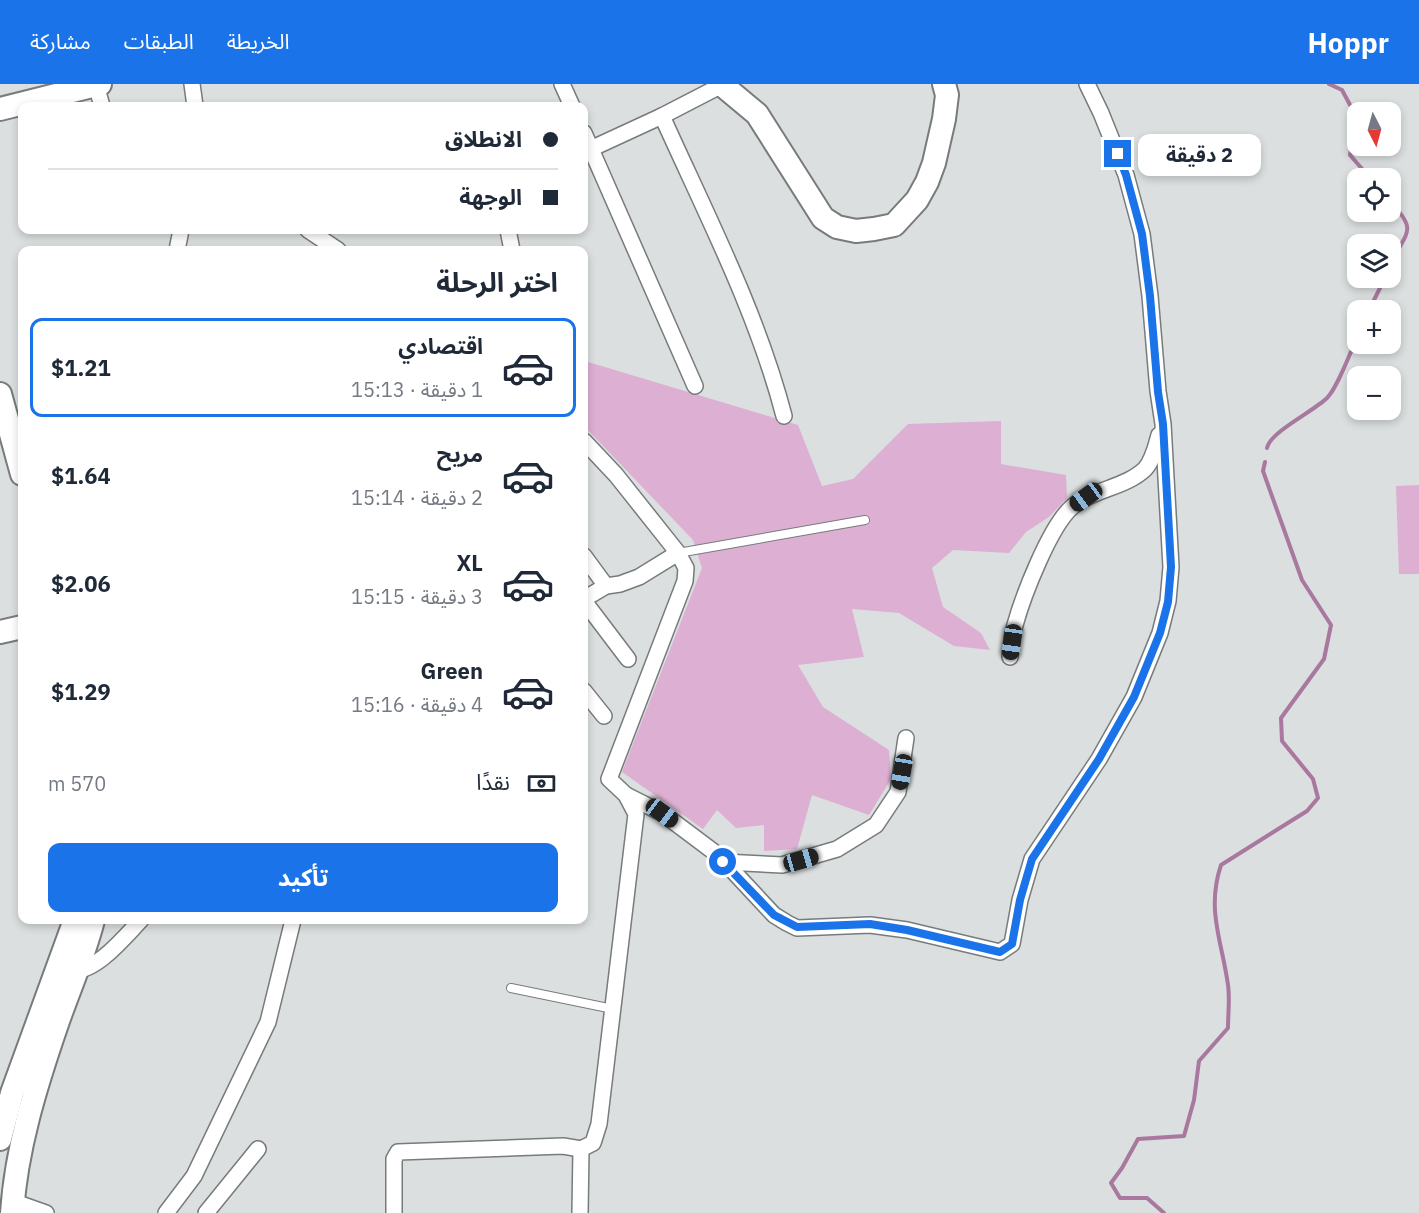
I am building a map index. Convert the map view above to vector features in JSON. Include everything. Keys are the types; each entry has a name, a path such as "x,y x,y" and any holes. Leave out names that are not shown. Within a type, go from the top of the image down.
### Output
{"main road":[{"path":"722,84 757,114 823,218 837,227 856,231 894,225 917,200 934,163 946,103 947,95 944,84"},
{"path":"26,102 56,89 100,92"},
{"path":"0,394 18,459"},
{"path":"0,632 18,628"},
{"path":"12,1207 20,1145 57,1023 74,924"},
{"path":"0,1139 12,1093 91,924"}],"street":[{"path":"192,84 194,102"},
{"path":"562,84 570,102"},
{"path":"588,151 662,116 722,84"},
{"path":"588,445 616,475 678,553 686,568 685,581 609,779 626,795 662,813 723,862 774,915 797,927 870,924 907,930 1000,952 1012,944 1020,900 1032,859 1099,759 1129,707 1160,633 1168,602 1171,567 1163,424 1142,234 1126,175 1087,84"},
{"path":"662,116 735,280 768,361 784,416"},
{"path":"588,153 695,386"},
{"path":"314,234 332,246"},
{"path":"1010,657 1014,628 1024,596 1055,528 1071,508 1086,497 1136,476 1146,468 1153,455 1163,424"},
{"path":"588,597 606,586 639,577 678,553"},
{"path":"588,561 606,586"},
{"path":"588,605 628,659"},
{"path":"588,696 604,716"},
{"path":"723,862 782,865 837,849 876,825 898,792 906,738"},
{"path":"394,1213 394,1159 398,1152 563,1146 581,1149 593,1143 599,1124 636,814 626,795"},
{"path":"68,969 92,964 106,955 137,924"},
{"path":"166,1213 194,1176 268,1022 292,924"},
{"path":"207,1213 258,1149"},
{"path":"580,1213 581,1149"},
{"path":"12,1207 46,1213"}],"lane":[{"path":"678,553 865,520"},
{"path":"512,988 613,1009"}],"shaded area":[{"path":"588,362 798,425 822,486 853,479 908,424 1001,421 1001,464 1066,475 1067,498 1049,517 1026,532 1009,553 953,550 932,568 943,607 981,633 990,650 954,646 899,613 852,609 864,657 798,665 823,707 889,750 891,779 869,815 812,795 797,849 764,851 764,825 736,828 717,810 703,829 622,772 702,568 693,540 588,430"},
{"path":"1419,485 1419,574 1399,574 1396,486"}],"waterway":[{"path":"1329,84 1342,90 1356,116 1350,155 1361,168"},
{"path":"1401,214 1407,226 1401,245"},
{"path":"1374,300 1380,288"},
{"path":"1267,448 1276,435 1327,398 1340,378 1350,354"},
{"path":"1164,1213 1147,1198 1120,1198 1111,1183 1138,1139 1184,1136 1194,1100 1199,1061 1228,1028 1228,985 1215,911 1217,881 1221,865 1307,811 1318,798 1313,779 1282,741 1281,718 1324,659 1331,625 1302,580 1263,471 1265,462"}],"route":[{"path":"723,862 774,915 797,927 870,924 907,930 1000,952 1012,944 1020,900 1032,859 1099,759 1134,697 1160,633 1168,602 1171,567 1163,424 1150,296 1142,234 1118,154"}]}
